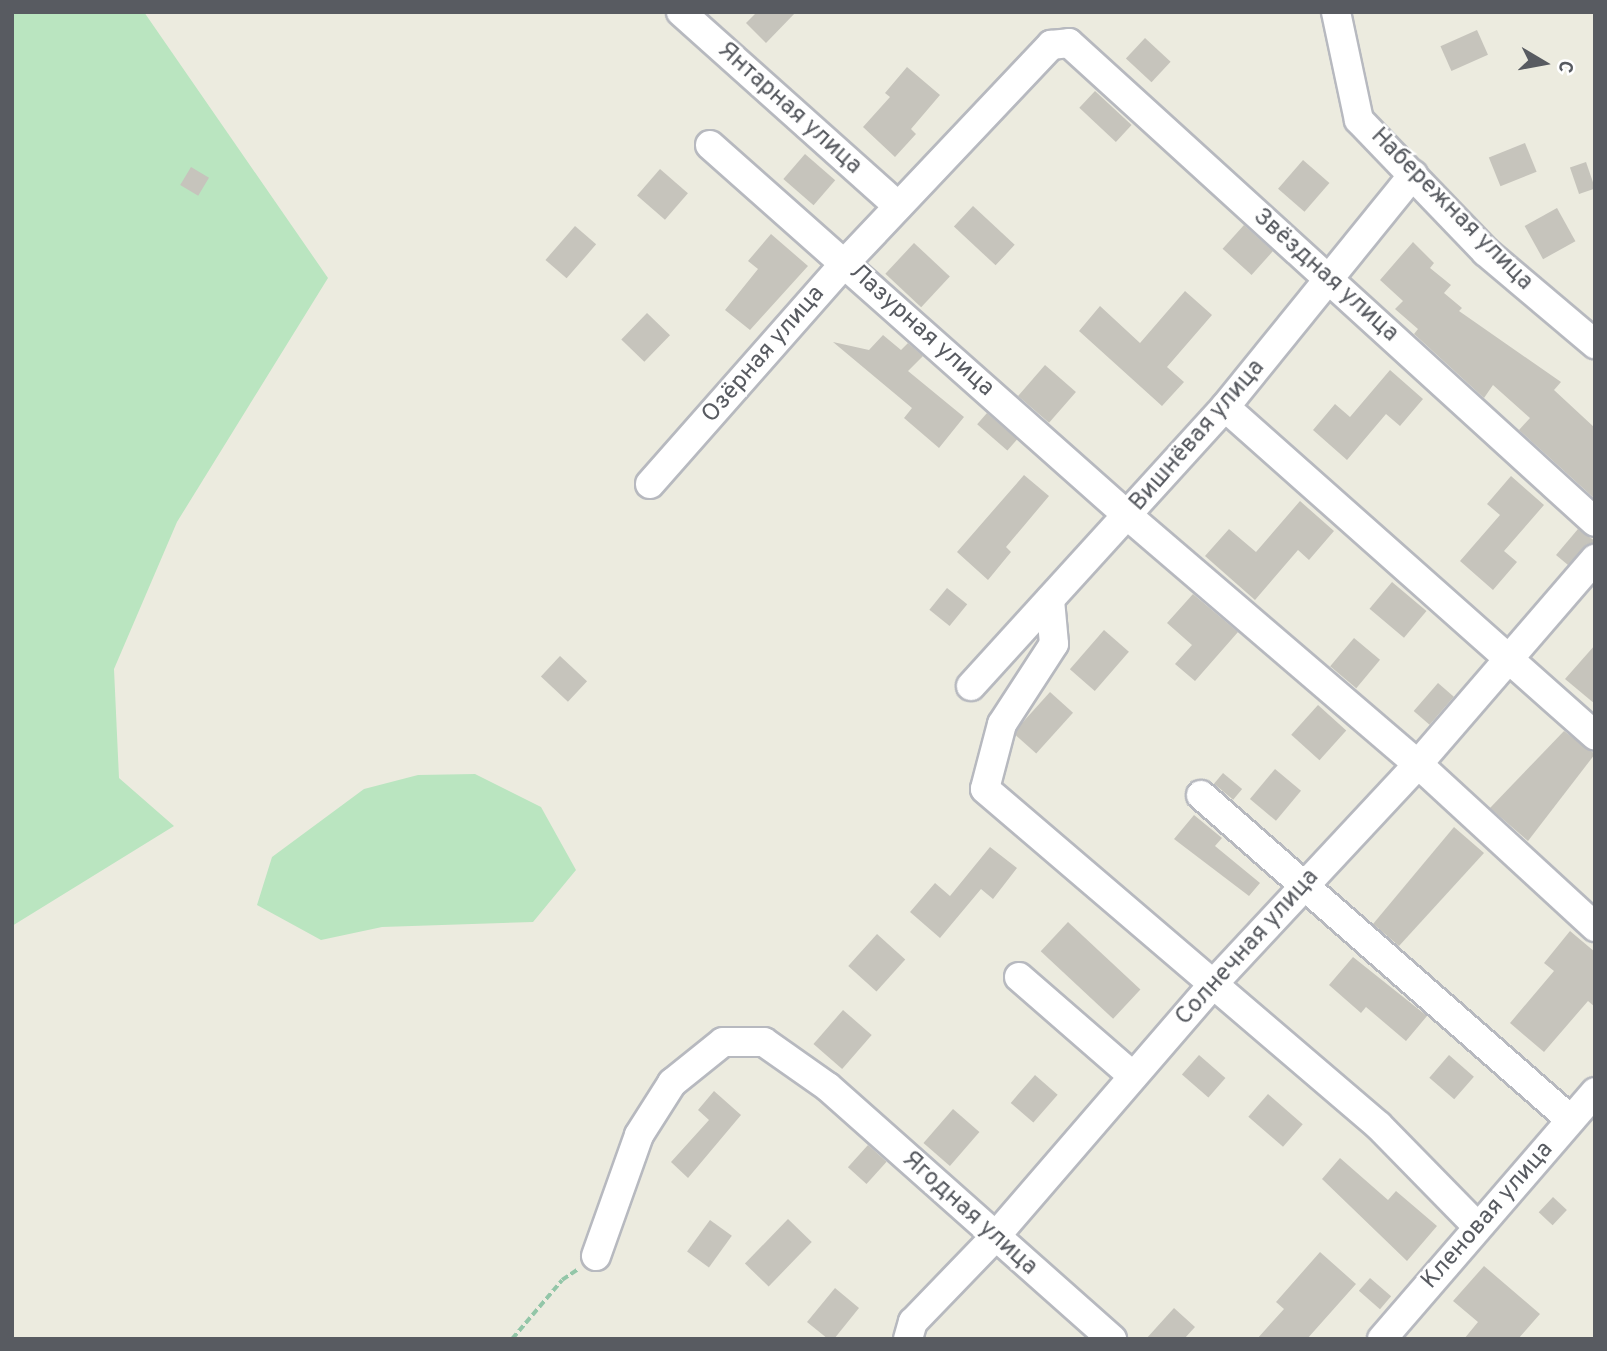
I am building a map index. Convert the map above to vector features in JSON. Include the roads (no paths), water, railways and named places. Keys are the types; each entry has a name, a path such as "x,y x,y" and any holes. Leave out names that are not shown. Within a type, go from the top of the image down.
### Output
{"street":[{"name":"Янтарная улица","path":"681,12 898,206"},
{"name":"Набережная улица","path":"1336,12 1359,120 1486,252 1595,344"},
{"name":"Звёздная улица","path":"1051,45 1069,43 1595,522"},
{"name":"Лазурная улица","path":"1051,45 843,265 1127,515 1418,764 1595,927"},
{"name":"Озёрная улица","path":"650,484 843,265 710,145"},
{"name":"Вишнёвая улица","path":"971,686 1225,407 1331,282 1413,175"},
{"path":"1225,407 1507,661 1595,736"},
{"name":"Солнечная улица","path":"908,1339 913,1322 994,1238 1214,983 1418,764 1595,559"},
{"path":"1050,600 1054,644 1002,724 985,789 1378,1126 1478,1227"},
{"path":"1201,794 1571,1120"},
{"path":"1018,977 1133,1076"},
{"name":"Ягодная улица","path":"596,1256 639,1135 672,1083 723,1042 764,1042 828,1087 994,1238 1112,1339"},
{"name":"Кленовая улица","path":"1382,1339 1595,1092"}]}
